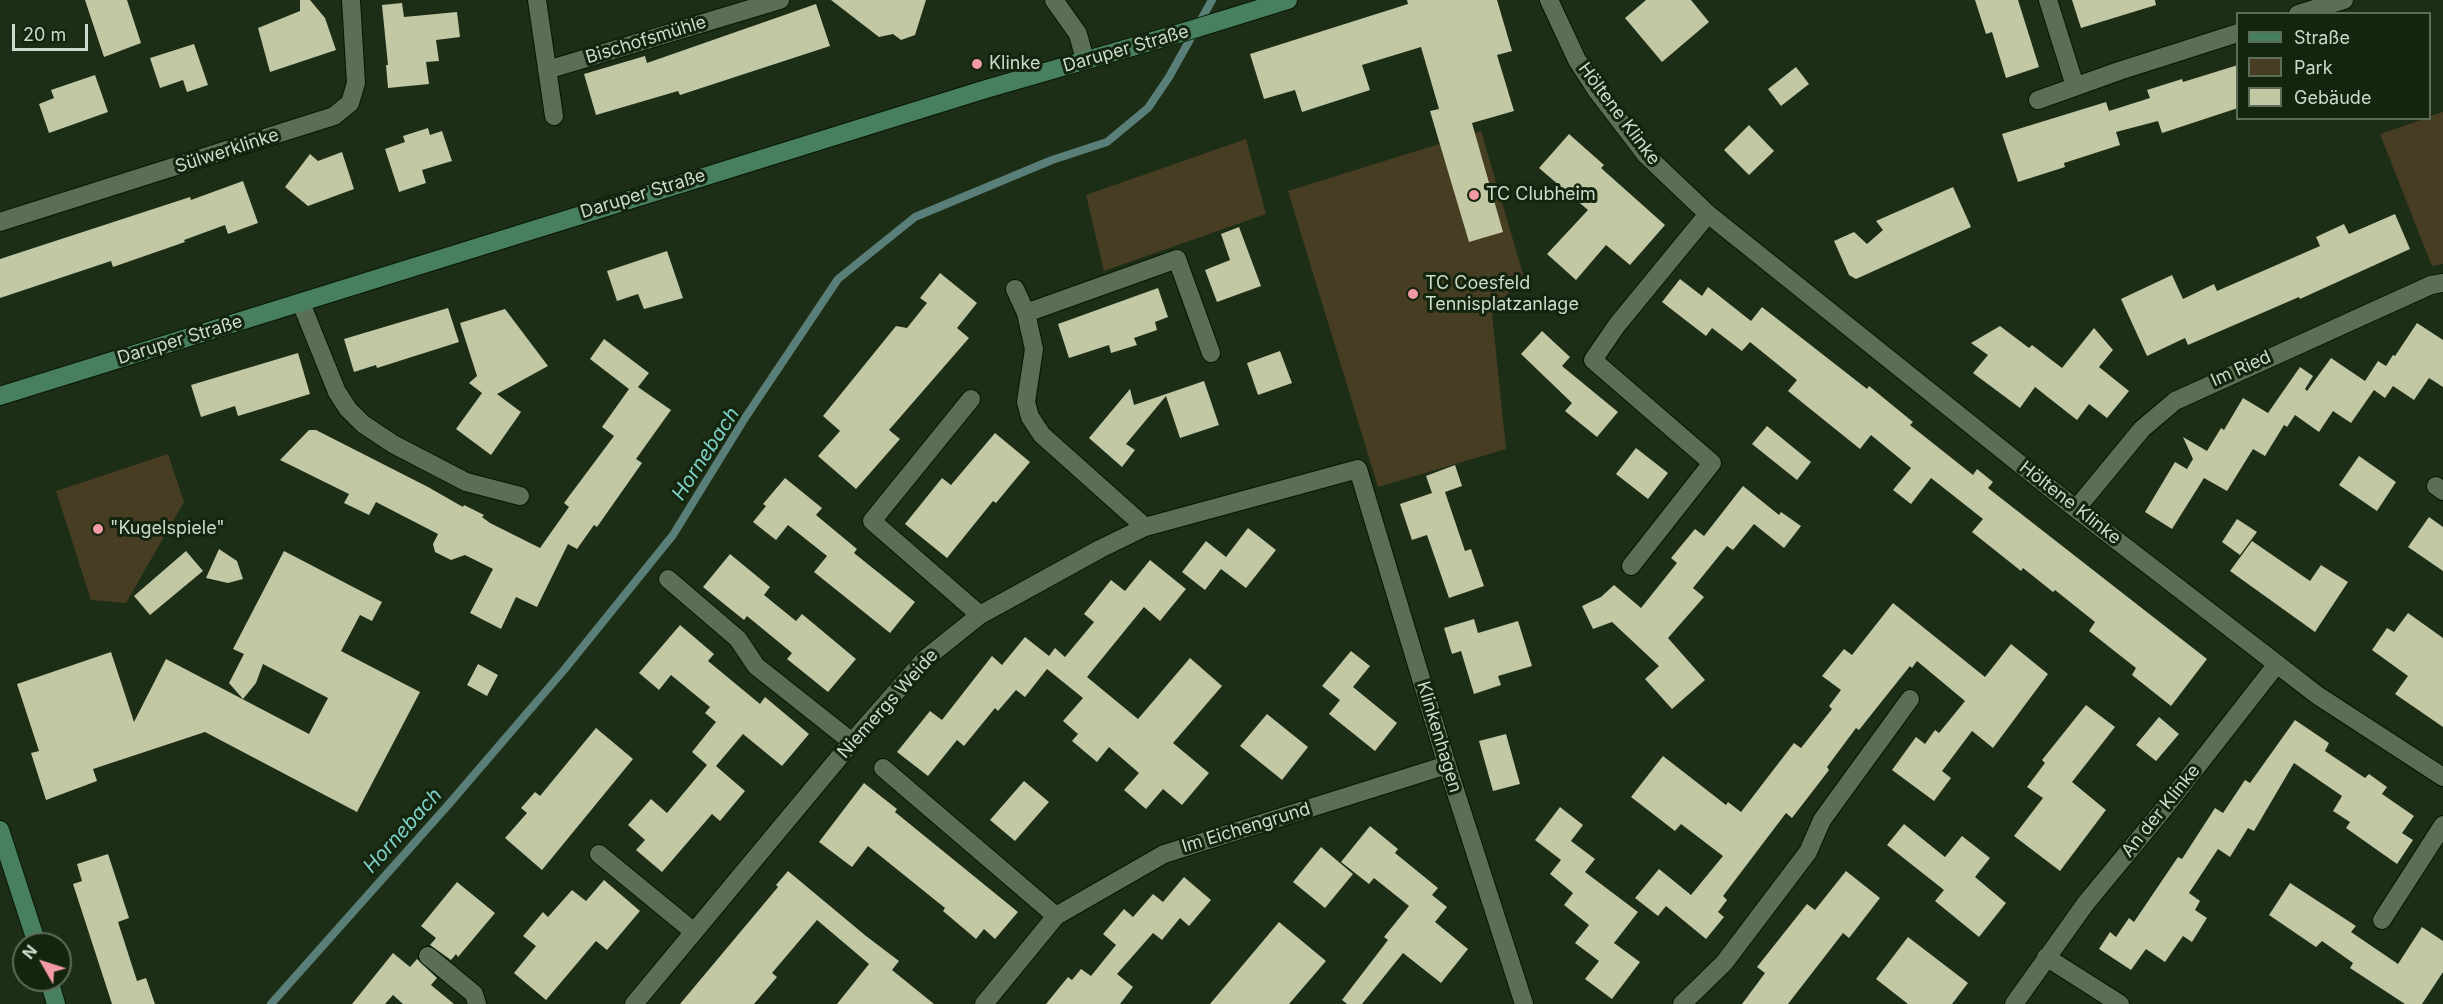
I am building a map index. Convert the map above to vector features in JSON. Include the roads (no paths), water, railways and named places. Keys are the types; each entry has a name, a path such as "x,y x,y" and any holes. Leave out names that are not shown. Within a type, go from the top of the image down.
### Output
{"street":[{"name":"Sülwerklinke","path":"0,222 334,116 350,103 356,83 351,0"},
{"path":"537,0 554,116"},
{"name":"Bischofsmühle","path":"547,70 780,0"},
{"path":"1054,0 1078,34 1085,60"},
{"name":"Daruper Straße","path":"0,396 623,200 1288,0"},
{"name":"Höltene Klinke","path":"1549,0 1577,60 1597,91 1646,155 1708,214 2076,508 2317,695 2443,777"},
{"path":"2048,0 2074,86"},
{"path":"2303,12 2344,0"},
{"path":"2038,100 2074,86 2236,34"},
{"path":"1631,566 1712,463 1593,360 1617,325 1708,214"},
{"path":"1026,312 1177,259 1211,353"},
{"name":"Im Ried","path":"2076,508 2142,429 2175,401 2431,285 2443,283"},
{"path":"1015,289 1026,312 1034,349 1026,402 1030,417 1042,435 1145,527"},
{"path":"301,303 337,392 348,409 363,424 393,444 466,482 520,496"},
{"path":"972,399 872,521 980,615"},
{"name":"Niemergs Weide","path":"634,1004 852,742 925,658 980,615 1145,527 1358,469"},
{"name":"Klinkenhagen","path":"1358,469 1447,765 1524,1004"},
{"path":"668,579 738,639 756,666 852,742"},
{"name":"An der Klinke","path":"2014,1004 2086,903 2163,810 2277,664"},
{"path":"1682,1004 1724,963 1808,852 1821,820 1910,699"},
{"name":"Im Eichengrund","path":"984,1004 1056,916 1164,854 1447,765"},
{"path":"883,768 1056,916"},
{"path":"2382,920 2443,825"},
{"path":"0,830 33,932"},
{"path":"599,854 694,932"},
{"path":"428,956 474,994 477,1004"},
{"path":"2046,957 2120,1004"}],"waterway":[{"name":"Hornebach","path":"271,1004 449,804 564,670 673,535 745,418 838,279 915,217 1052,160 1107,142 1148,108 1169,77 1212,0"}],"place":[{"name":"Klinke","path":"977,64"},
{"name":"TC Clubheim","path":"1474,195"},
{"name":"TC Coesfeld Tennisplatzanlage","path":"1413,294"},
{"name":"\"Kugelspiele\"","path":"98,529"}]}
